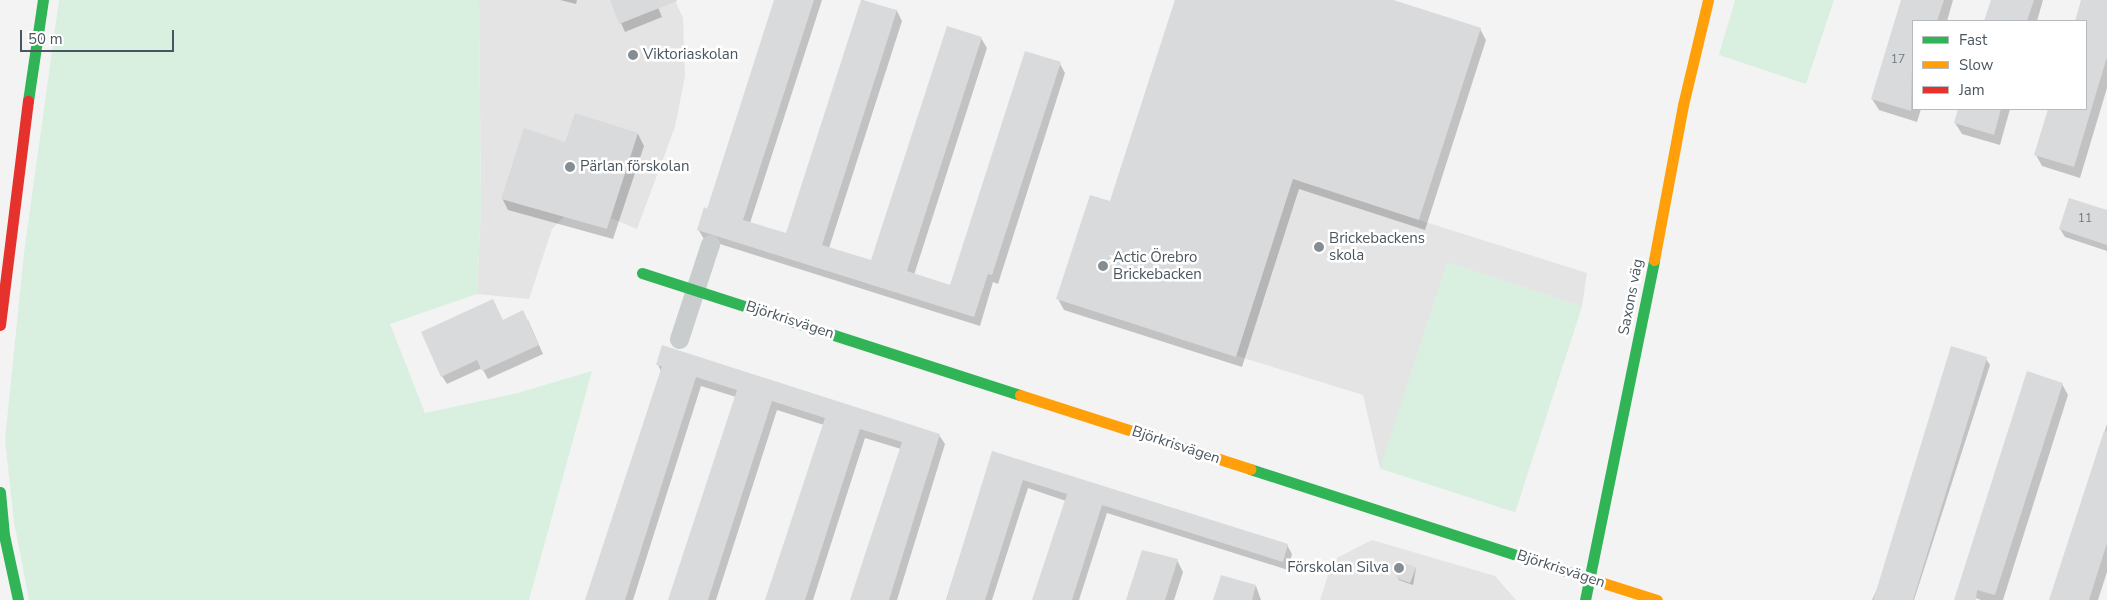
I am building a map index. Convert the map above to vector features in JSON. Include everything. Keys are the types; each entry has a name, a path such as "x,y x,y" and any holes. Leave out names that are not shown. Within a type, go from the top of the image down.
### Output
{"street":[{"path":"0,325 12,209 43,0"},
{"name":"Saxons väg","path":"1585,600 1683,105 1708,0"},
{"path":"679,339 710,244"},
{"name":"Björkrisvägen","path":"642,273 1657,600"},
{"path":"0,492 4,535 18,600"}],"shaded area":[{"name":"Pärlan förskolan","path":"479,0 675,0 683,18 685,76 675,127 637,229 611,218 607,229 566,215 552,229 529,299 477,294 481,208"},
{"name":"Brickebackens skola","path":"1175,0 1393,0 1481,28 1419,220 1587,273 1582,306 1515,512 1380,468 1363,395 1111,317 1146,212 1110,201"},
{"name":"Förskolan Silva","path":"1372,540 1495,576 1516,600 1320,600 1333,560"}],"green space":[{"path":"59,0 479,0 481,208 477,294 390,324 425,413 514,394 592,371 529,600 29,600 14,522 5,440 24,253"},
{"path":"1735,0 1834,0 1806,84 1719,55"},
{"path":"1447,262 1582,306 1515,512 1380,468"}],"building":[{"path":"610,0 677,0 677,1 619,24"},
{"path":"774,0 814,0 743,220 786,233 861,0 897,10 822,245 871,260 947,26 982,37 907,271 950,285 1025,51 1061,62 992,275 988,274 974,317 697,230 704,207 707,209"},
{"path":"1175,0 1393,0 1481,28 1419,220 1293,179 1236,357 1056,299 1090,195 1110,201"},
{"path":"1901,0 1944,0 1937,20 1912,20 1911,111 1871,99"},
{"path":"1991,0 2034,0 2027,20 1984,20"},
{"path":"2081,0 2107,0 2107,57 2074,167 2034,155 2048,110 2087,110 2087,20 2075,20"},
{"path":"1958,110 2001,110 1994,135 1954,123"},
{"path":"575,113 638,133 607,229 501,199 524,128 565,142"},
{"path":"2069,198 2107,210 2107,245 2059,229"},
{"path":"493,299 503,320 523,310 539,345 482,371 477,360 441,377 421,332"},
{"path":"662,345 940,434 889,600 850,600 902,442 860,429 805,600 765,600 825,418 772,401 708,600 668,600 737,390 696,377 625,600 585,600 662,366 656,365"},
{"path":"1951,346 1987,357 1913,600 1873,600"},
{"path":"2027,371 2063,383 1995,595 1977,590 1976,600 1954,600"},
{"path":"2104,431 2107,431 2107,543 2089,600 2049,600"},
{"path":"992,451 1288,544 1283,562 1102,505 1072,600 1032,600 1067,494 1023,480 985,600 946,600"},
{"path":"1142,550 1178,559 1165,600 1126,600"},
{"path":"1402,562 1416,567 1410,583 1396,578"},
{"path":"1221,575 1256,585 1252,600 1213,600"}],"traffic: fast":[{"path":"28,101 43,0"},
{"path":"1585,600 1654,260"},
{"path":"642,273 1020,395"},
{"path":"1250,469 1594,580"},
{"path":"0,492 4,535 18,600"}],"traffic: slow":[{"path":"1654,260 1683,105 1708,0"},
{"path":"1020,395 1250,469"},
{"path":"1594,580 1657,600"}],"traffic: jam":[{"path":"0,325 28,101"}],"place":[{"name":"Viktoriaskolan","path":"633,55"},
{"name":"Pärlan förskolan","path":"570,167"},
{"name":"Brickebackens skola","path":"1319,247"},
{"name":"Actic Örebro Brickebacken","path":"1103,266"},
{"name":"Förskolan Silva","path":"1399,568"}]}
